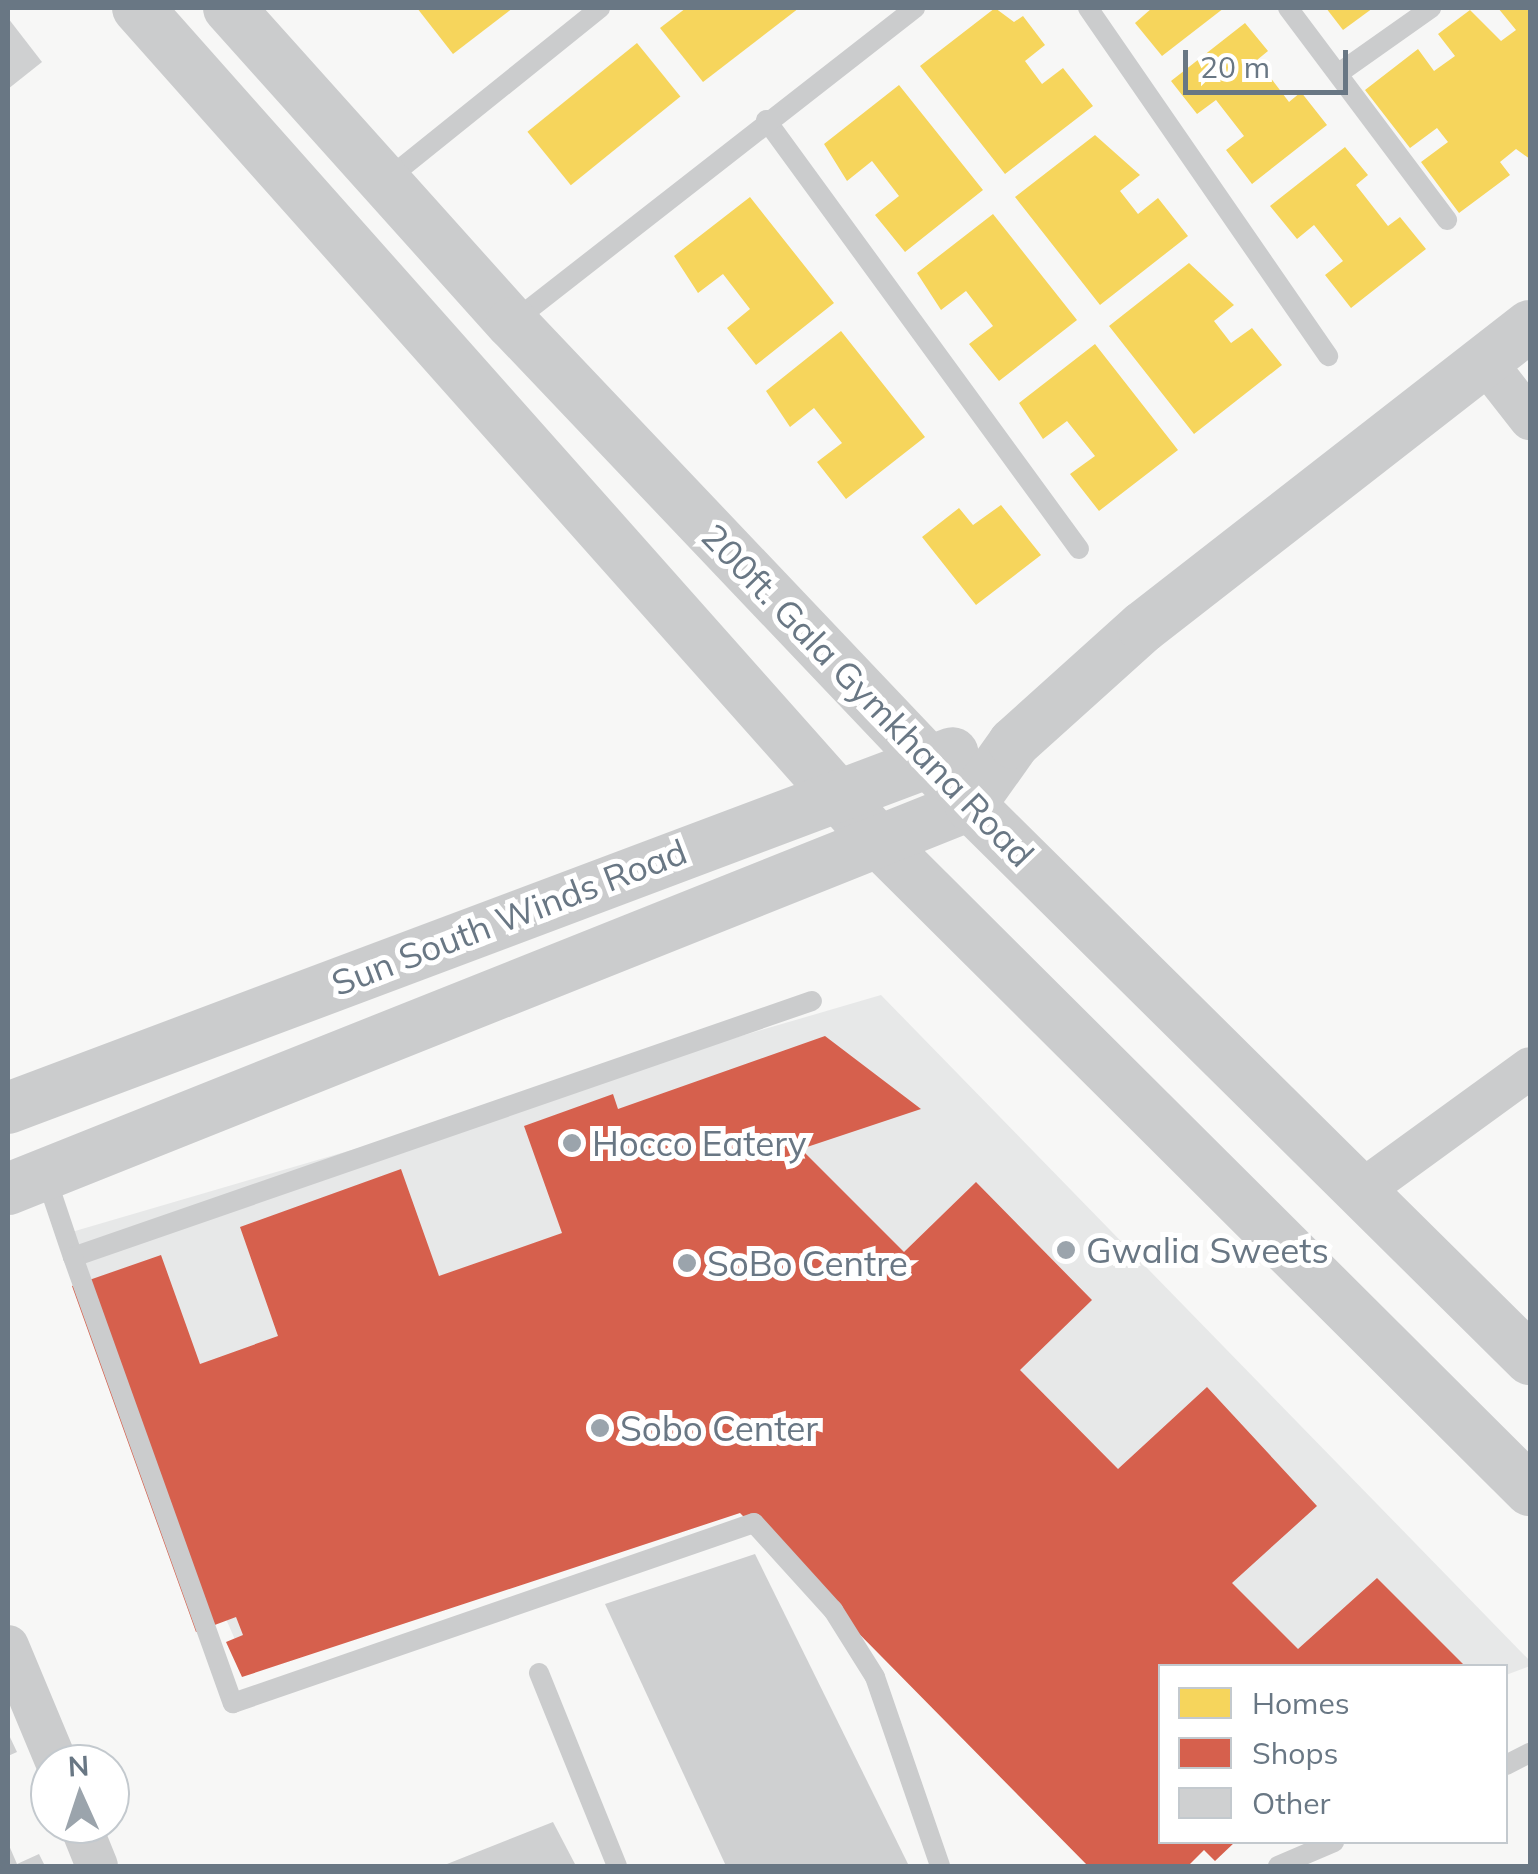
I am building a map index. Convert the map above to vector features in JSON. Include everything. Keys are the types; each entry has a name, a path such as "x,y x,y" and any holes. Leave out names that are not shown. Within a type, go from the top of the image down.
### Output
{"street":[{"path":"138,8 880,844 1530,1490"},
{"name":"200ft. Gala Gymkhana Road","path":"229,8 512,322 970,805 1530,1359"},
{"path":"26,1182 970,805 1014,742 1144,627 1487,364 1530,326"},
{"path":"1487,364 1530,419"},
{"name":"Sun South Winds Road","path":"8,1108 925,758 1014,742"},
{"path":"1361,1191 1530,1068"},
{"path":"8,1646 48,1744"}],"lane":[{"path":"385,181 600,8"},
{"path":"512,322 766,120 915,8"},
{"path":"1088,8 1328,356"},
{"path":"1288,8 1447,220"},
{"path":"1339,73 1431,8"},
{"path":"766,120 1079,549"},
{"path":"73,1257 812,1001"},
{"path":"26,1182 73,1257 233,1704 754,1524 833,1610 875,1677 940,1866"},
{"path":"539,1673 617,1866"},
{"path":"1278,1866 1329,1844"}],"shaded area":[{"name":"SoBo Centre","path":"881,995 1530,1661 1530,1666 1508,1674 1508,1664 1158,1664 1158,1801 1097,1823 771,1479 244,1660 58,1236"}],"building: Homes":[{"path":"417,8 513,8 453,54"},
{"path":"686,8 799,8 703,82 660,28"},
{"path":"995,8 1014,22 1023,16 1045,45 1025,61 1042,84 1063,68 1093,106 1005,174 920,66"},
{"path":"1152,8 1224,8 1162,56 1135,23"},
{"path":"1326,8 1373,8 1343,30"},
{"path":"1498,8 1530,8 1530,159 1516,149 1500,162 1510,175 1459,213 1421,162 1448,142 1437,128 1410,148 1365,90 1418,49 1434,71 1455,56 1438,34 1470,10 1501,41 1516,30"},
{"path":"1245,23 1268,51 1257,60 1289,102 1301,92 1327,125 1252,184 1226,150 1244,136 1216,100 1197,114 1171,81"},
{"path":"637,43 680,97 571,185 527,132"},
{"path":"899,85 983,190 905,252 875,215 899,196 872,161 847,181 824,144"},
{"path":"1095,135 1140,175 1120,191 1138,214 1158,198 1188,236 1100,305 1015,197"},
{"path":"1345,147 1368,175 1356,185 1388,226 1400,217 1426,249 1351,308 1325,275 1343,261 1314,225 1297,239 1270,206"},
{"path":"750,197 834,303 756,365 727,328 750,309 723,274 698,293 674,256"},
{"path":"993,214 1077,320 999,381 969,344 993,326 966,291 941,310 917,273"},
{"path":"1189,263 1234,305 1214,321 1231,343 1252,328 1282,365 1194,434 1109,326"},
{"path":"841,331 925,437 846,499 817,462 842,443 814,408 790,427 766,391"},
{"path":"1095,344 1178,450 1099,511 1070,474 1095,456 1067,421 1043,439 1019,403"},
{"path":"1001,505 1041,555 976,605 922,537 959,508 973,525"}],"building: Shops":[{"name":"SoBo Centre","path":"825,1036 921,1109 801,1149 904,1252 976,1182 1092,1300 1020,1370 1118,1469 1207,1387 1317,1506 1232,1583 1298,1649 1377,1578 1463,1664 1158,1664 1158,1844 1233,1844 1215,1861 1204,1850 1188,1866 1088,1866 740,1513 242,1677 226,1642 243,1635 236,1617 196,1632 72,1286 161,1255 200,1364 278,1336 240,1227 401,1169 439,1276 562,1233 524,1126 613,1094 618,1109"}],"building: Other":[{"path":"8,18 42,62 8,89"},
{"path":"755,1554 909,1866 726,1866 605,1604"},
{"path":"8,1733 17,1752 8,1756"},
{"path":"553,1822 576,1866 442,1866"},
{"path":"8,1843 17,1864 39,1854 45,1866 8,1866"}],"place":[{"name":"Hocco Eatery","path":"572,1143"},
{"name":"Gwalia Sweets","path":"1066,1250"},
{"name":"SoBo Centre","path":"687,1263"},
{"name":"Sobo Center","path":"600,1428"}]}
